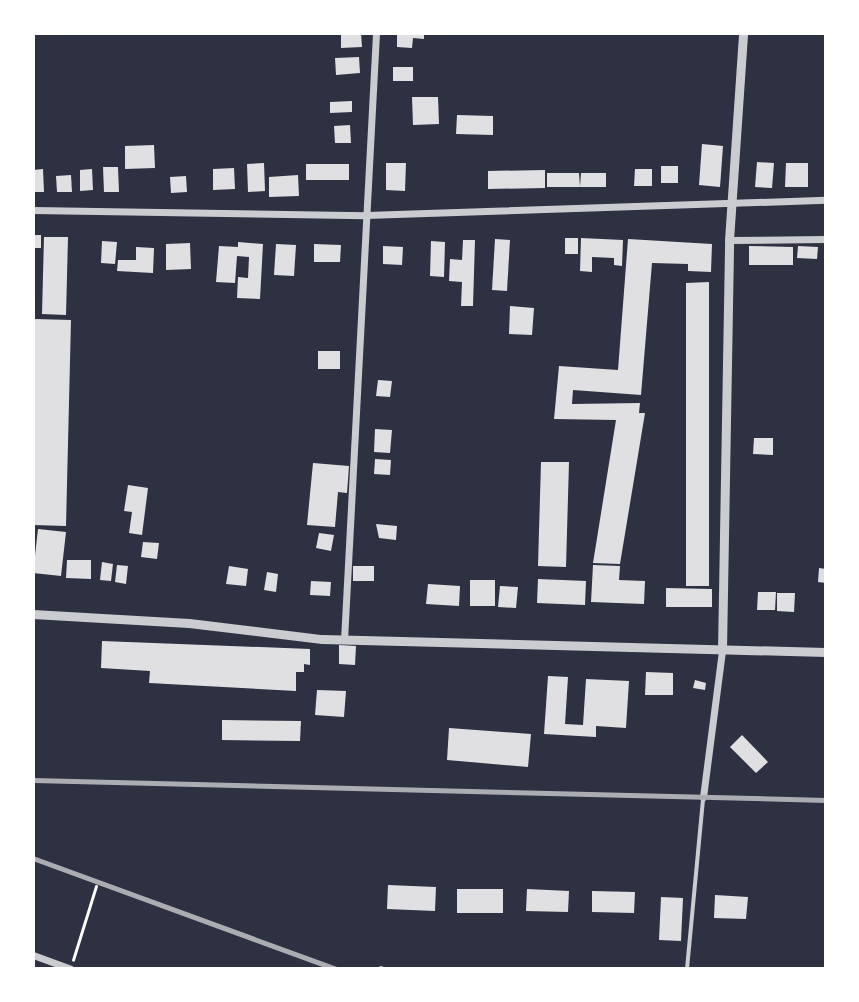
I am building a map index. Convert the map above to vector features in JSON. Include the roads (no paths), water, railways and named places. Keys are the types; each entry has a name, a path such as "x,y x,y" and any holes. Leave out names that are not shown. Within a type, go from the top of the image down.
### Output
{"street":[{"path":"344,640 376,33"},
{"path":"703,797 722,650 730,200 743,33"},
{"path":"33,210 366,215 730,200 826,200"},
{"path":"729,240 826,239"},
{"path":"33,614 189,623 344,640 826,652"},
{"path":"33,955 71,969"}],"lane":[{"path":"687,969 703,797"}],"railway":[{"path":"33,780 826,800"},
{"path":"33,858 336,969"}]}
